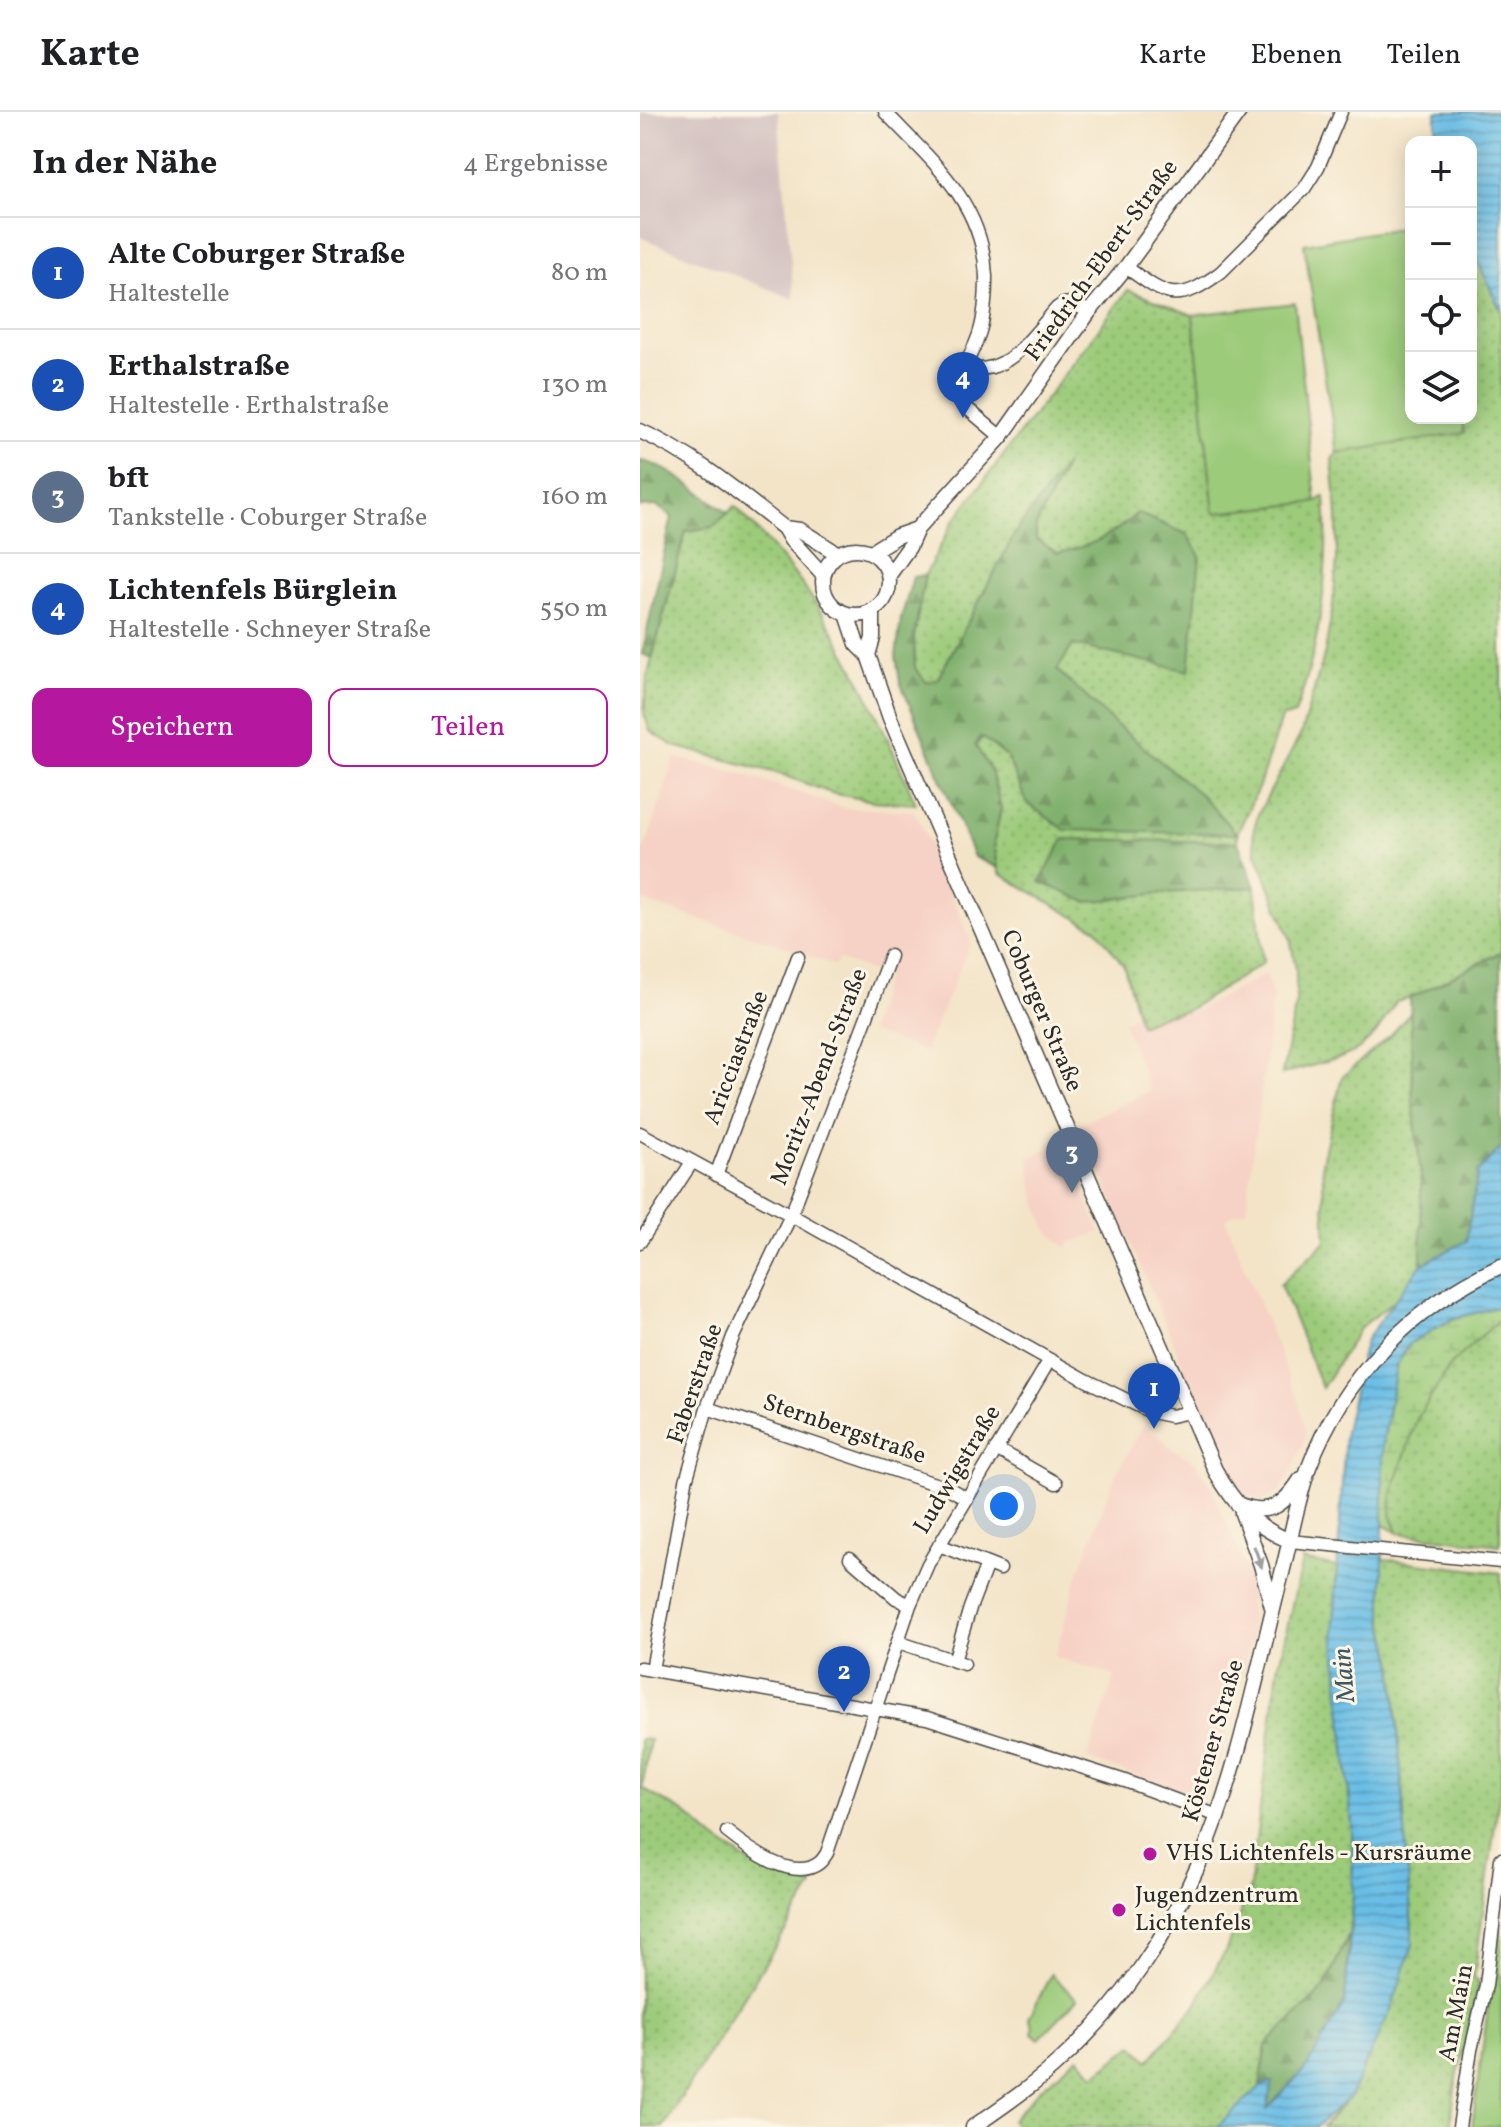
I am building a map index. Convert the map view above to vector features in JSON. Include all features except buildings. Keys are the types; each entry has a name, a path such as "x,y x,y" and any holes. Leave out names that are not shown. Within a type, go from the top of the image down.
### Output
{"street":[{"path":"885,112 956,191 979,233 985,260 984,308 981,328 956,383 955,395 1001,437"},
{"name":"Friedrich-Ebert-Straße","path":"917,529 1001,437 1089,312 1126,267 1239,112"},
{"path":"1126,267 1162,291 1173,294 1183,294 1206,284 1304,189 1318,167 1341,112"},
{"path":"963,370 991,368 1002,363 1020,349 1064,303 1071,302 1089,312"},
{"path":"640,431 714,473 784,528 823,575"},
{"path":"784,528 800,530 838,554"},
{"path":"871,552 897,536 917,529"},
{"path":"889,575 883,562 871,552 856,549 838,554 828,563 823,575 824,592 834,607 844,613 859,615 873,610 884,600 889,575 909,547 917,529"},
{"path":"868,655 873,638 873,610"},
{"name":"Coburger Straße","path":"844,613 857,644 868,655 890,718 1189,1412 1225,1488 1260,1526 1290,1541 1501,1562"},
{"name":"Moritz-Abend-Straße","path":"791,1215 890,956"},
{"name":"Aricciastraße","path":"716,1175 798,957"},
{"path":"640,1133 1049,1361 1151,1412 1171,1416 1189,1412"},
{"path":"640,1242 692,1162"},
{"name":"Faberstraße","path":"646,1669 686,1481 707,1408 733,1337 791,1215"},
{"path":"1239,1505 1253,1510 1274,1508 1288,1497 1309,1469 1334,1414 1355,1381 1395,1337 1454,1291 1501,1266"},
{"name":"Ludwigstraße","path":"727,1832 747,1848 797,1870 818,1864 827,1853 910,1605 928,1564 1049,1361"},
{"name":"Sternbergstraße","path":"707,1408 844,1452 950,1489 966,1498"},
{"path":"996,1449 1056,1483"},
{"name":"Köstener Straße","path":"973,2127 1023,2092 1091,2031 1146,1961 1200,1863 1218,1816 1241,1737 1309,1469"},
{"name":"Köstener Straße","path":"1239,1505 1261,1565 1273,1610"},
{"path":"898,1642 959,1663 970,1608 994,1566 939,1545"},
{"path":"850,1558 896,1598 910,1605"},
{"path":"646,1669 927,1718 1125,1781 1218,1816"},
{"name":"Am Main","path":"1459,2127 1471,2050 1486,1985 1501,1859"}],"shaded area":[{"path":"640,112 778,112 794,299 640,237"},
{"path":"675,757 746,775 844,808 914,811 971,942 925,1051 869,1032 886,977 838,959 835,966 640,900 640,856"},
{"path":"1266,974 1273,997 1246,1210 1225,1218 1299,1402 1306,1436 1280,1491 1263,1501 1247,1496 1232,1480 1080,1124 1150,1091 1123,1021 1172,995 1189,1014"},
{"path":"1062,1141 1100,1232 1070,1243 1067,1248 1047,1230 1034,1194 1029,1158"},
{"path":"1143,1426 1174,1450 1196,1462 1211,1487 1248,1572 1252,1636 1218,1765 1188,1792 1087,1759 1115,1676 1055,1657 1076,1580 1115,1476"}],"green space":[{"path":"1405,227 1405,424 1463,424 1464,433 1337,453 1304,244"},
{"path":"1477,260 1501,311 1501,952 1410,998 1396,1002 1376,1033 1358,1050 1282,1074 1296,1003 1296,969 1290,938 1256,853 1253,833 1258,814 1301,734 1325,652 1337,560 1332,459 1337,453 1464,432 1463,424 1477,424"},
{"path":"1128,290 1193,315 1214,513 1316,502 1325,496 1326,524 1322,606 1304,687 1295,714 1281,718 1259,786 1237,834 1238,842 1065,839 1087,902 1255,887 1263,963 1186,1011 1161,1016 1140,1025 1124,966 1096,928 999,873 994,842 1001,808 991,771 975,746 982,737 1007,757 1027,803 1236,833 1201,795 1113,722 1057,670 1073,645 1137,513 1100,539 1057,553 1036,539 1036,526 1063,470 1017,530 937,680 926,682 915,668 914,636 925,575 953,522"},
{"path":"1295,303 1316,502 1214,513 1193,315"},
{"path":"640,461 673,474 728,513 713,527 686,531 652,658 642,654 672,517 657,506 640,507"},
{"path":"1066,464 1036,526 1036,539 1057,553 1069,551 1110,534 1137,513 1187,534 1200,556 1189,671 1073,645 1057,670 1113,722 1201,795 1237,834 1065,830 1027,803 1007,757 982,737 976,746 991,771 1001,808 994,842 998,868 974,857 900,682 896,656 901,619 913,577 925,575 914,636 915,668 926,682 937,680 1017,530"},
{"path":"735,506 786,563 830,626 865,691 916,804 873,801 831,793 781,774 674,746 650,731 644,713 647,678 686,531 713,527"},
{"path":"1064,839 1238,842 1255,887 1087,902 1040,882"},
{"path":"1501,952 1501,1148 1478,1172 1466,1241 1421,1265 1421,1176 1413,1102 1410,998"},
{"path":"1411,1012 1413,1102 1421,1176 1421,1265 1394,1301 1360,1328 1322,1388 1280,1284 1326,1241 1322,1162 1342,1077 1390,1036"},
{"path":"1501,1306 1501,1318 1451,1364 1417,1419 1392,1493 1391,1514 1398,1533 1383,1525 1383,1443 1396,1366 1409,1344 1452,1319"},
{"path":"1501,1318 1500,1545 1398,1533 1391,1514 1392,1493 1417,1419 1451,1364"},
{"path":"1383,1559 1501,1573 1501,1782 1474,1977 1479,1982 1456,2082 1450,2127 1322,2127 1350,2097 1413,1944 1393,1661 1383,1619"},
{"path":"1302,1560 1337,1567 1334,1628 1352,1825 1353,1896 1349,1934 1324,1988 1266,2045 1260,2087 1217,2127 1017,2127 1012,2120 1038,2091 1078,2057 1095,2075 1133,2045 1149,2061 1195,2006 1226,1950 1250,1887 1278,1669"},
{"path":"640,1739 650,1740 642,1789 684,1812 715,1839 756,1867 813,1886 663,2127 640,2127"},
{"path":"1499,1927 1501,2127 1472,2127"},
{"path":"1349,1934 1345,2002 1307,2067 1265,2111 1271,2082 1260,2087 1266,2045 1324,1988"},
{"path":"1051,1974 1077,1999 1039,2039 1032,2033 1029,2018"}],"water":[{"path":"1436,112 1501,112 1501,311 1477,260 1477,136 1436,136"},
{"name":"Main","path":"1501,1148 1501,1306 1452,1319 1409,1344 1396,1366 1383,1443 1383,1619 1393,1661 1413,1944 1392,2007 1350,2097 1316,2127 1217,2127 1260,2087 1272,2082 1267,2109 1307,2067 1345,2002 1353,1896 1352,1825 1334,1628 1345,1431 1365,1342 1421,1265 1466,1241 1478,1172"}],"place":[{"name":"Lichtenfels Bürglein","path":"963,418"},
{"name":"bft","path":"1072,1193"},
{"name":"Alte Coburger Straße","path":"1154,1429"},
{"name":"Erthalstraße","path":"844,1712"},
{"name":"VHS Lichtenfels - Kursräume","path":"1150,1854"},
{"name":"Jugendzentrum Lichtenfels","path":"1119,1910"}]}
